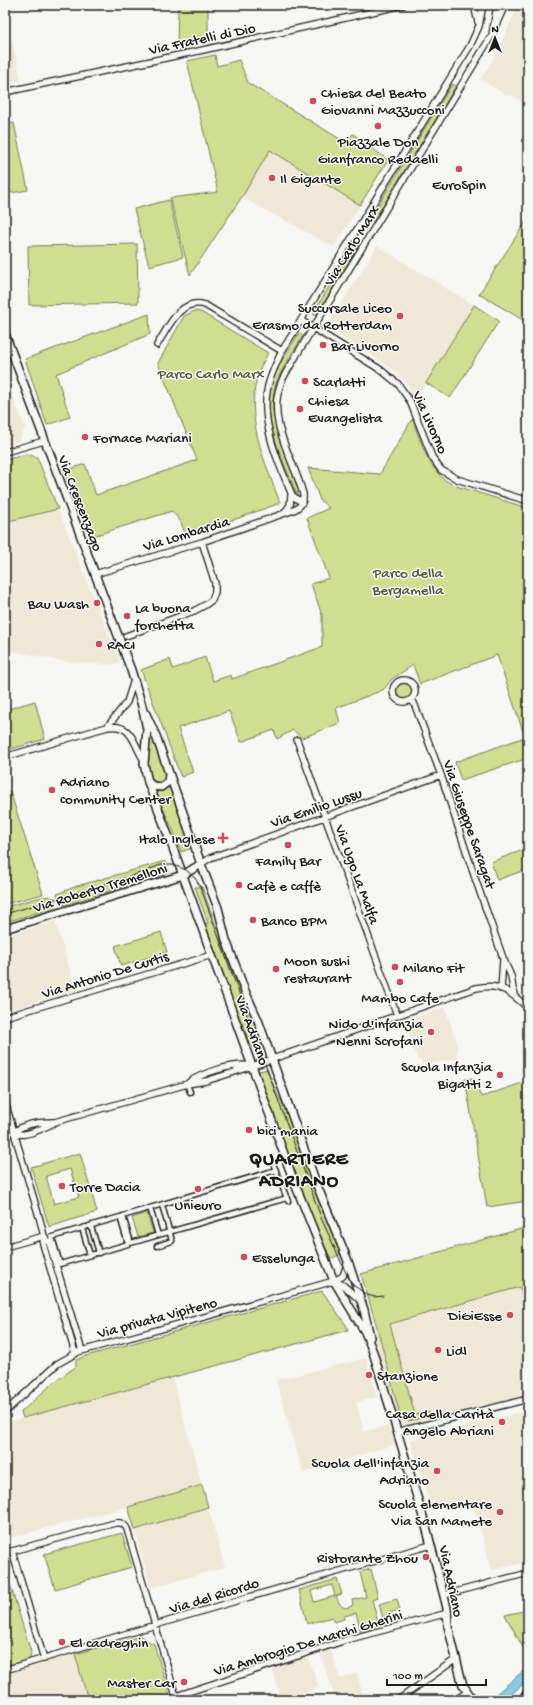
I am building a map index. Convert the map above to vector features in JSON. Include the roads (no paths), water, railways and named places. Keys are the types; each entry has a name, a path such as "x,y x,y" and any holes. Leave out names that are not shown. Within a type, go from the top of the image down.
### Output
{"street":[{"name":"Via Fratelli di Dio","path":"5,92 203,50 403,5"},
{"path":"474,5 479,26"},
{"name":"Via Carlo Marx","path":"295,499 270,436 265,408 270,380 282,351 302,321 470,46 479,26 483,5"},
{"name":"Via Carlo Marx","path":"492,35 496,5"},
{"name":"Via Carlo Marx","path":"303,500 302,489 279,426 277,403 281,383 492,35 505,5"},
{"path":"158,345 180,310 188,305 198,303 205,305 282,351"},
{"name":"Via Livorno","path":"302,321 381,370 398,384 408,397 432,457 441,470 457,479 528,501"},
{"name":"Via Crescenzago","path":"5,334 134,680"},
{"path":"5,452 44,442"},
{"path":"284,514 290,505 291,492"},
{"path":"284,514 295,510 300,506 303,500 295,499 295,510"},
{"name":"Via Lombardia","path":"94,574 202,542 284,514"},
{"path":"126,636 194,610 212,600 215,592 215,583 202,542"},
{"path":"107,727 127,702 134,680"},
{"name":"Via Adriano","path":"134,680 148,733 144,760 148,782 184,875 292,1179 334,1281 365,1332 373,1352"},
{"name":"Via Giuseppe Saragat","path":"406,680 412,684 415,693 411,700 403,702 395,698 393,689 398,682 406,680"},
{"name":"Via Giuseppe Saragat","path":"411,700 414,703 441,775 474,878 503,958 513,980 514,995"},
{"name":"Via Adriano","path":"142,706 152,726 201,864 222,918 226,940 243,987 252,1004 316,1183 348,1261 361,1302 373,1352 431,1545 444,1595 448,1613 448,1626 461,1680 467,1692 473,1699"},
{"path":"5,757 107,727 120,727 130,733 144,760"},
{"name":"Via Ugo La Malfa","path":"297,740 397,1015"},
{"path":"148,782 157,787 163,786 168,780 168,771"},
{"name":"Via Emilio Lussu","path":"201,864 210,858 441,775"},
{"name":"Via Roberto Tremelloni","path":"5,929 184,875 201,864"},
{"name":"Via Antonio De Curtis","path":"5,1017 212,955"},
{"name":"Via Giuseppe Saragat","path":"501,989 503,979 503,958"},
{"path":"14,1133 17,1135 25,1134 44,1128 55,1122 187,1084 204,1074 241,1064 252,1066 477,988 488,986 501,989 514,995 528,1008"},
{"path":"187,1084 190,1092"},
{"path":"5,1102 44,1236 43,1244 75,1353"},
{"path":"275,1168 288,1199 131,1243 123,1216 162,1204 275,1168"},
{"path":"157,1246 172,1241 162,1204"},
{"path":"150,1208 158,1236"},
{"path":"120,1217 128,1244 60,1264 52,1237 87,1227 120,1217"},
{"path":"87,1227 95,1254"},
{"path":"87,1227 95,1254"},
{"path":"5,1247 44,1236"},
{"path":"44,1236 49,1242 82,1351"},
{"path":"334,1281 343,1276 348,1261"},
{"path":"334,1281 343,1285 361,1302"},
{"name":"Via privata Vipiteno","path":"5,1412 57,1364 75,1353 334,1281"},
{"path":"397,1432 528,1399"},
{"path":"5,1553 115,1523 123,1524 127,1529 176,1698"},
{"name":"Via del Ricordo","path":"5,1670 154,1625 431,1545"},
{"path":"12,1551 44,1659"},
{"path":"444,1595 528,1573"},
{"name":"Via Ambrogio De Marchi Gherini","path":"176,1698 346,1640 448,1613"},
{"path":"398,1700 456,1659"},
{"path":"456,1700 467,1692"},
{"path":"520,1700 528,1694"}],"water":[{"path":"528,1667 528,1680 504,1700 489,1700"}],"tram line":[{"path":"5,914 129,877 161,865 174,865 186,870 195,878 200,886 322,1220 353,1285 367,1295 375,1297 383,1296"}],"place":[{"name":"Chiesa del Beato Giovanni Mazzucconi","path":"313,101"},
{"name":"Piazzale Don Gianfranco Redaelli","path":"378,126"},
{"name":"EuroSpin","path":"459,169"},
{"name":"Il Gigante","path":"272,178"},
{"name":"Succursale Liceo Erasmo da Rotterdam","path":"400,316"},
{"name":"Bar Livorno","path":"323,345"},
{"name":"Scarlatti","path":"305,381"},
{"name":"Chiesa Evangelista","path":"300,409"},
{"name":"Fornace Mariani","path":"85,437"},
{"name":"Bau Wash","path":"97,603"},
{"name":"La buona forchetta","path":"127,616"},
{"name":"RACI","path":"99,644"},
{"name":"Adriano community Center","path":"52,790"},
{"name":"Italo Inglese","path":"223,838"},
{"name":"Family Bar","path":"288,845"},
{"name":"Cafè e caffè","path":"239,885"},
{"name":"Banco BPM","path":"253,920"},
{"name":"Milano Fit","path":"395,967"},
{"name":"Moon sushi restaurant","path":"276,969"},
{"name":"Mambo Cafe","path":"400,982"},
{"name":"Nido d'infanzia Nenni Scrofani","path":"431,1032"},
{"name":"Scuola Infanzia Bigatti 2","path":"500,1075"},
{"name":"bici mania","path":"249,1130"},
{"name":"Torre Dacia","path":"62,1186"},
{"name":"Unieuro","path":"198,1189"},
{"name":"Esselunga","path":"244,1257"},
{"name":"DiGiEsse","path":"510,1315"},
{"name":"Lidl","path":"438,1350"},
{"name":"Stanzione","path":"369,1375"},
{"name":"Casa della Carità Angelo Abriani","path":"502,1422"},
{"name":"Scuola dell'infanzia Adriano","path":"437,1471"},
{"name":"Scuola elementare Via San Mamete","path":"500,1512"},
{"name":"Ristorante Zhou","path":"426,1557"},
{"name":"El cadreghin","path":"62,1642"},
{"name":"Master Car","path":"184,1682"}],"district":[{"name":"QUARTIERE ADRIANO","path":"299,1168"}],"park label":[{"name":"Parco Carlo Marx","path":"211,373"},
{"name":"Parco della Bergamella","path":"408,580"}]}
